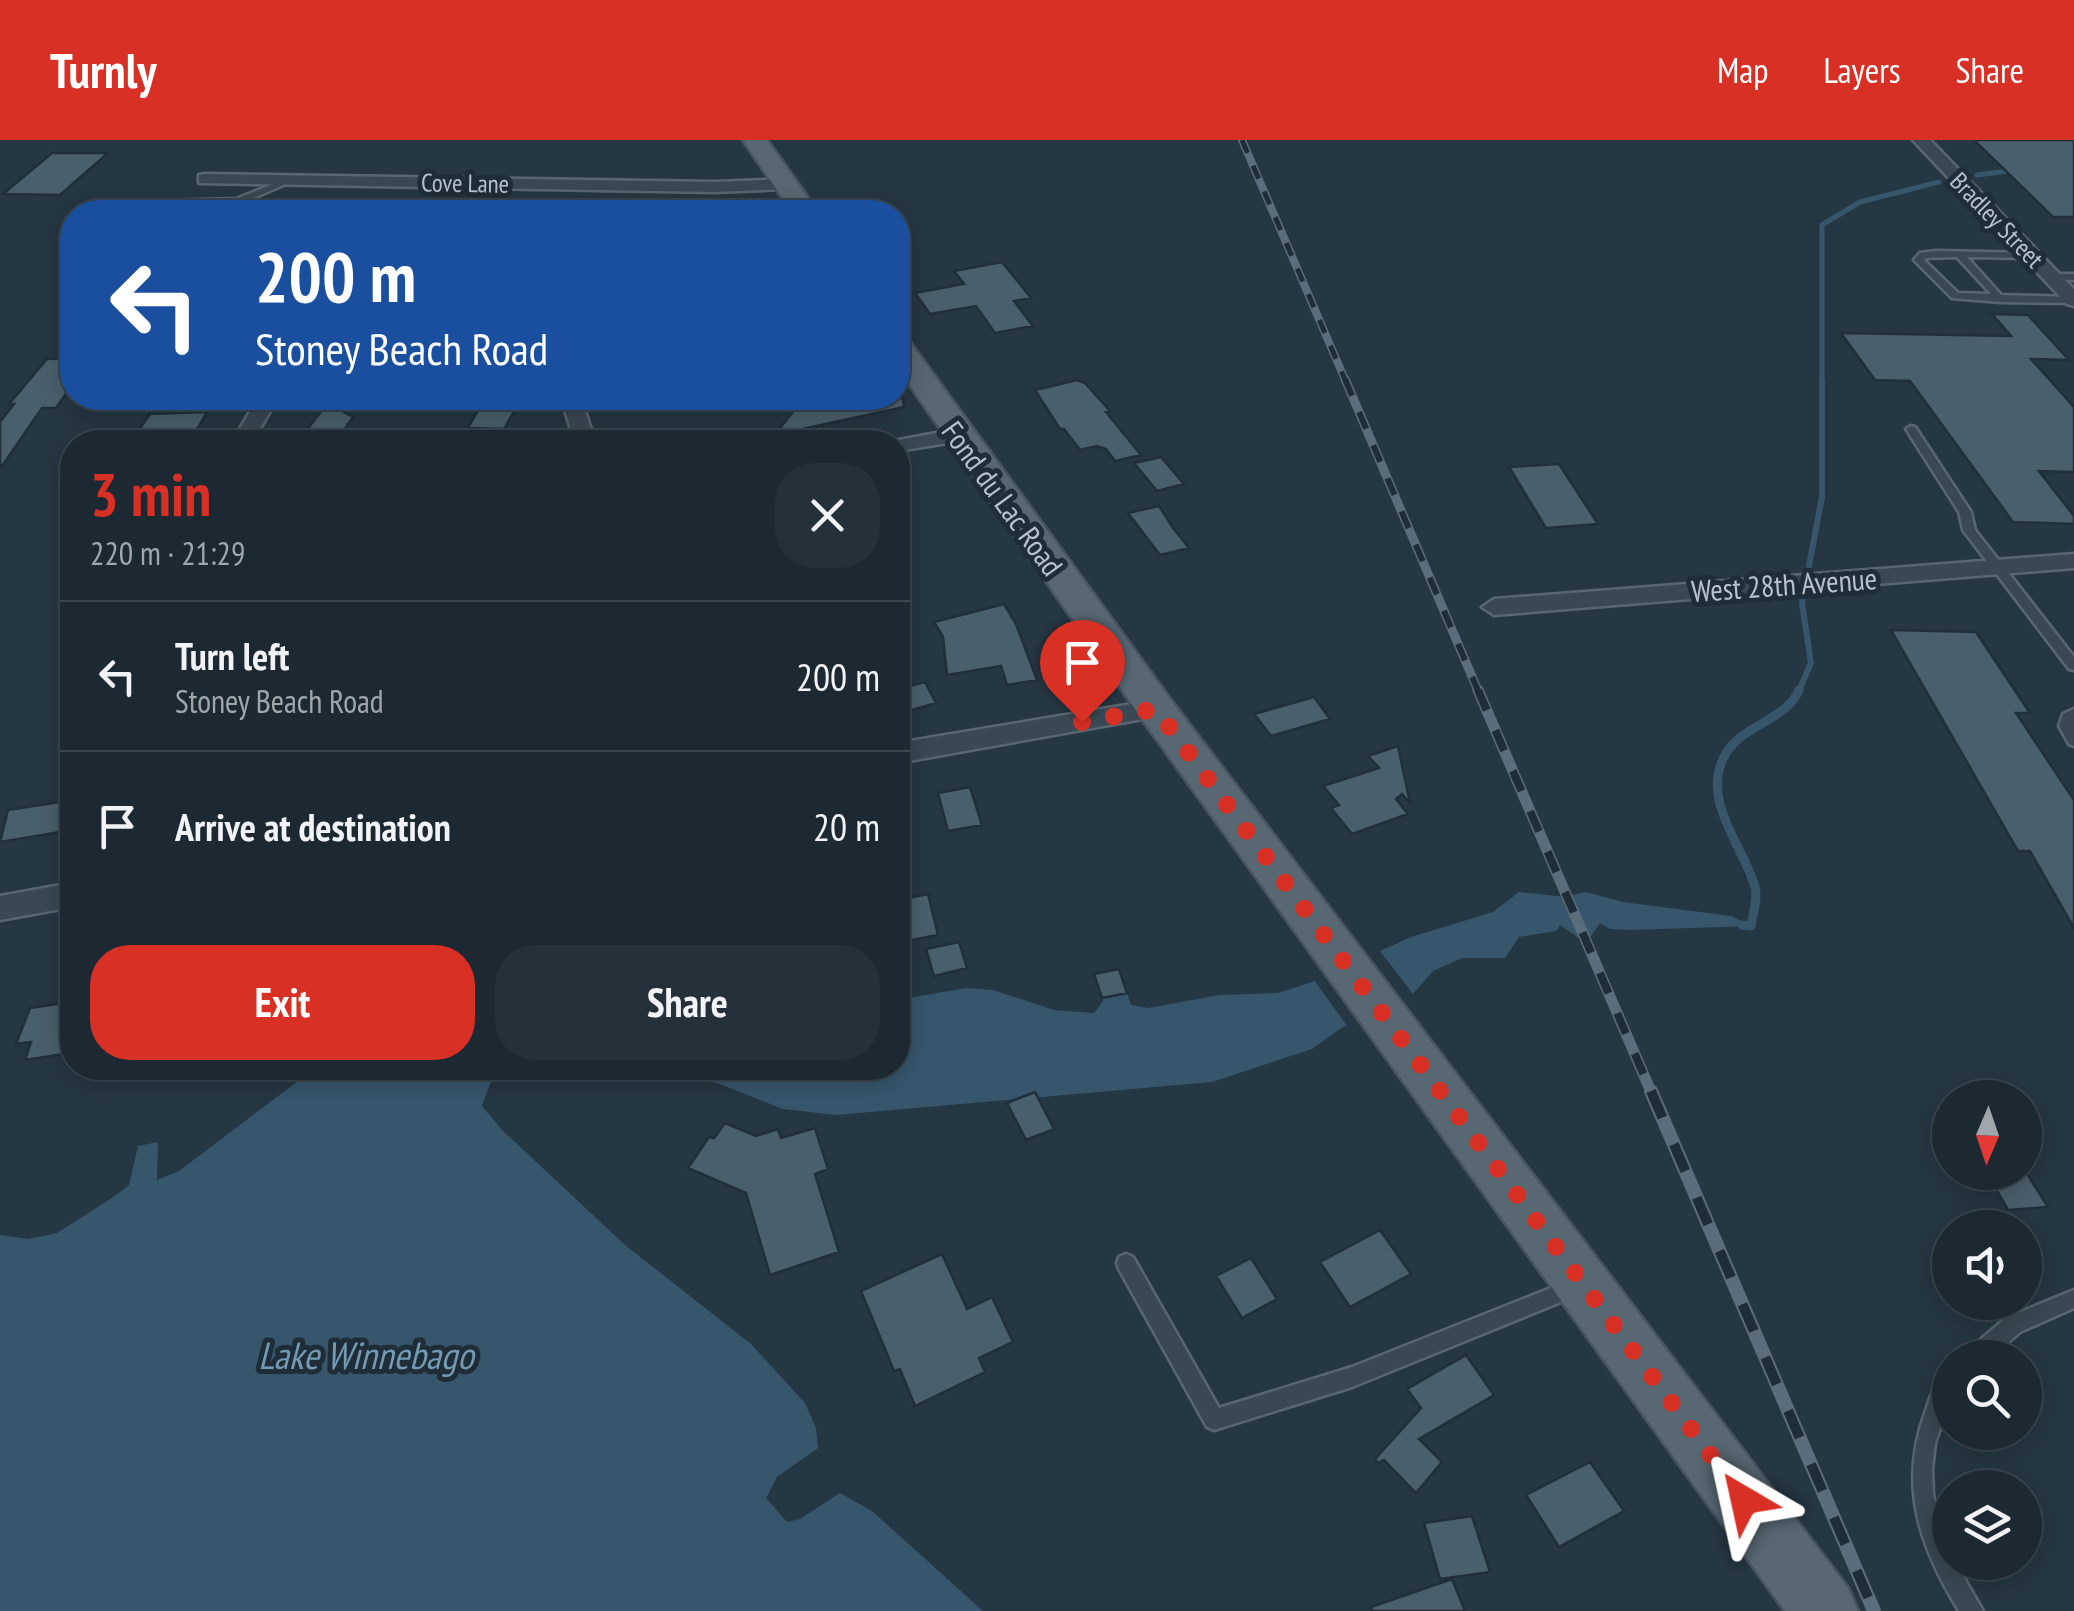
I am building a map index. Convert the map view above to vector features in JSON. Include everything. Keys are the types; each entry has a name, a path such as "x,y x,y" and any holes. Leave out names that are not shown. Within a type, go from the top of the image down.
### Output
{"main road":[{"path":"755,140 797,200"},
{"name":"Fond du Lac Road","path":"910,365 1156,709 1584,1284 1806,1605"}],"street":[{"name":"Bradley Street","path":"1921,140 2074,300"},
{"name":"Cove Lane","path":"204,179 786,184"},
{"path":"910,442 958,435"},
{"name":"West 28th Avenue","path":"1494,607 2074,562"},
{"path":"910,752 1156,709"},
{"path":"0,908 60,898"}],"lane":[{"path":"242,200 291,180"},
{"path":"1959,254 2000,300"},
{"path":"2030,255 1922,255 1920,260 1955,296 2074,300"},
{"path":"2050,276 2074,276"},
{"path":"1910,429 1965,512 1969,530 2074,666"},
{"path":"2074,714 2066,726 2074,741"},
{"path":"1126,1263 1214,1420 1352,1377 1584,1284"},
{"path":"1995,1340 2013,1325 2074,1299"},
{"path":"1932,1420 1918,1476 1927,1528 1972,1611"}],"water":[{"path":"1519,892 1566,897 1586,892 1623,902 1731,916 1751,926 1630,930 1610,929 1600,923 1586,943 1560,925 1556,931 1519,937 1505,958 1462,958 1433,971 1411,996 1341,1028 1312,1049 1212,1082 836,1115 783,1109 717,1083 690,1080 910,1080 910,998 966,988 993,990 1054,1010 1094,1013 1103,1001 1095,976 1120,972 1131,1005 1149,1008 1219,995 1278,993 1312,982 1411,937 1493,912"},
{"name":"Lake Winnebago","path":"299,1080 494,1080 482,1106 502,1130 625,1245 751,1344 805,1403 816,1428 818,1448 777,1477 766,1498 787,1522 800,1519 840,1493 872,1511 983,1611 0,1611 0,1235 29,1239 57,1233 115,1196 129,1185 138,1146 158,1142 157,1180 179,1171"}],"pier":[{"path":"1377,947 1416,998 1350,1030 1312,977"}],"building":[{"path":"1974,140 2074,140 2074,217 2053,217"},
{"path":"52,153 108,153 60,195 3,194"},
{"path":"1002,262 1031,298 1014,301 1033,326 995,333 976,306 930,314 915,293 964,284 954,271"},
{"path":"1992,314 2028,315 2069,360 2031,359 2074,407 2074,472 2039,471 2074,516 2074,524 2013,522 1910,381 1875,380 1841,333 2011,336"},
{"path":"60,358 60,402 56,408 42,408 0,469 0,422 14,404 9,404 47,359"},
{"path":"1077,380 1085,383 1110,411 1106,412 1141,455 1115,461 1106,449 1097,446 1080,450 1060,429 1035,390"},
{"path":"322,410 340,410 353,417 344,430 307,430"},
{"path":"478,410 515,410 504,429 468,428"},
{"path":"794,410 890,410 798,430 779,430"},
{"path":"207,412 197,430 139,430 150,414"},
{"path":"1161,457 1184,484 1157,491 1134,463"},
{"path":"1559,464 1598,524 1546,528 1509,467"},
{"path":"1159,506 1189,548 1160,555 1128,513"},
{"path":"1004,604 1016,624 1037,680 1007,685 1001,666 947,675 943,637 934,622"},
{"path":"1891,630 1976,632 2030,713 2016,713 2074,800 2074,928 2030,851 2018,851"},
{"path":"925,682 936,703 910,711 910,686"},
{"path":"1314,697 1330,719 1271,736 1254,714"},
{"path":"1398,746 1410,803 1402,794 1396,799 1408,814 1352,834 1331,808 1339,805 1323,786 1379,768 1368,756"},
{"path":"970,787 982,825 948,831 938,793"},
{"path":"60,802 60,832 0,842 8,810"},
{"path":"928,894 938,935 910,940 910,898"},
{"path":"959,942 967,968 934,976 926,949"},
{"path":"1119,969 1127,993 1102,998 1094,974"},
{"path":"60,1004 60,1055 25,1060 31,1042 16,1044 30,1008"},
{"path":"1035,1092 1054,1129 1026,1140 1007,1103"},
{"path":"725,1123 756,1136 778,1129 781,1138 815,1128 828,1169 815,1174 839,1252 770,1275 746,1193 688,1168 709,1137 714,1138"},
{"path":"1996,1190 2037,1190 2048,1207 2008,1210"},
{"path":"1380,1230 1411,1274 1350,1307 1320,1262"},
{"path":"942,1254 967,1309 992,1297 1013,1342 979,1358 985,1372 915,1406 900,1369 894,1371 861,1291"},
{"path":"1251,1258 1277,1299 1242,1318 1216,1276"},
{"path":"1466,1355 1494,1395 1419,1439 1442,1462 1416,1493 1384,1460 1378,1463 1375,1459 1421,1408 1407,1389"},
{"path":"1590,1462 1624,1511 1559,1547 1526,1495"},
{"path":"1472,1516 1490,1572 1440,1579 1424,1523"},
{"path":"1452,1579 1465,1611 1372,1611 1371,1607"}],"waterway":[{"path":"1977,175 2016,170"},
{"path":"1798,693 1811,663 1802,603 1822,497 1822,225 1860,202 1939,182"},
{"path":"1742,925 1751,926 1756,892 1720,805 1719,772 1732,745 1784,709 1799,690"}],"railway":[{"path":"1242,140 1346,382"},
{"path":"1345,379 1479,693"},
{"path":"1478,690 1652,1094"},
{"path":"1651,1091 1874,1611"}],"route":[{"path":"1082,722 1156,709 1744,1500"}]}
